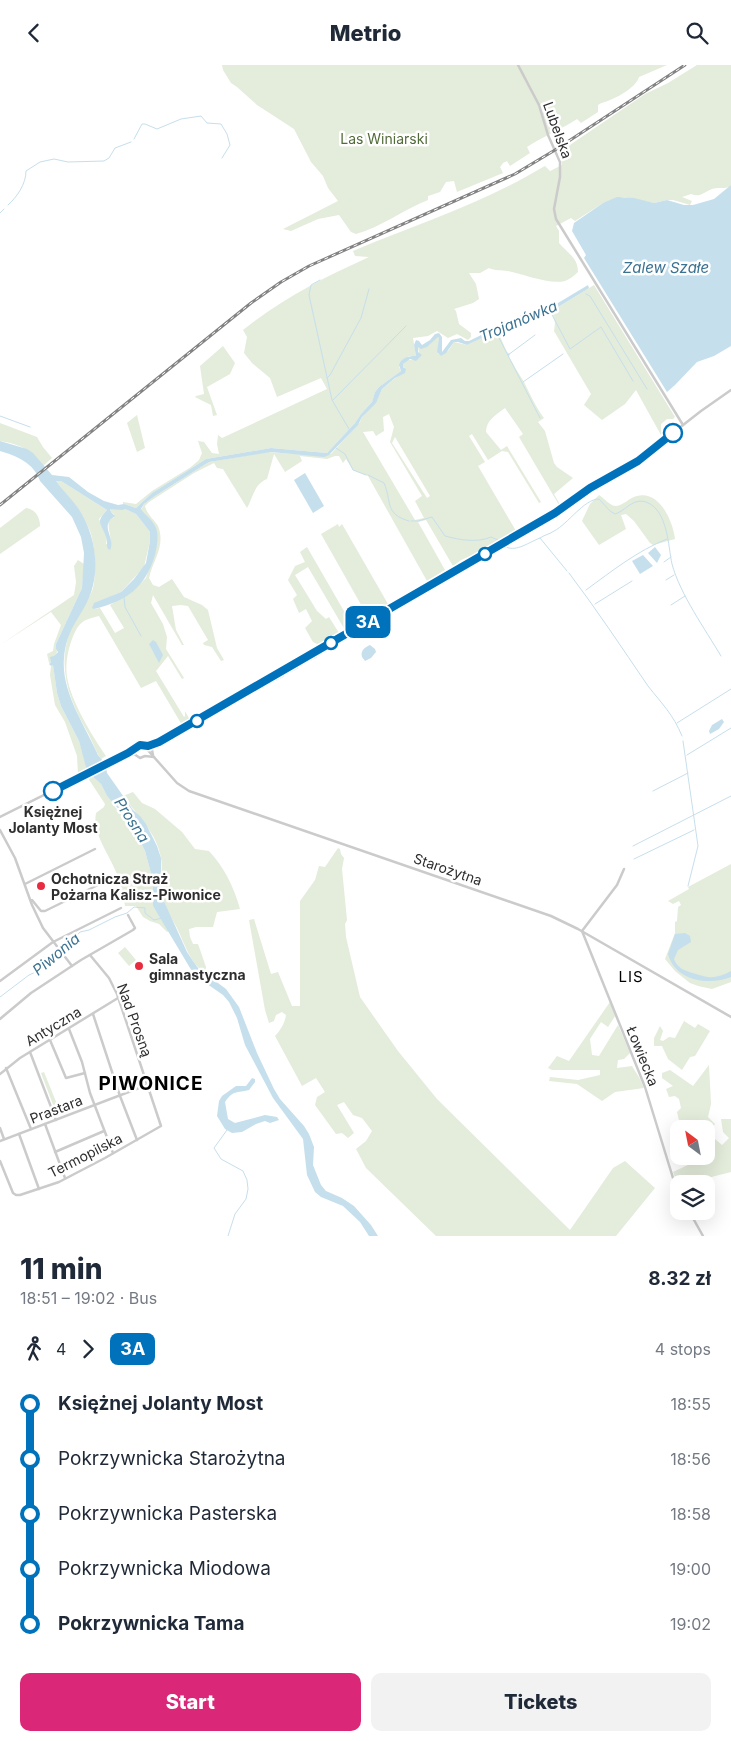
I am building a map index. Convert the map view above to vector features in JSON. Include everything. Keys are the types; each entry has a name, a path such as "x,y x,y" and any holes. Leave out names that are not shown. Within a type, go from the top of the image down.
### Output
{"street":[{"name":"Lubelska","path":"518,65 539,105 548,135 560,162 560,177 554,214 683,425"},
{"path":"147,751 154,745 555,513 590,488 638,461 731,390"},
{"path":"0,817 109,763 140,745 145,747 158,743"},
{"path":"128,753 140,758 146,756 155,757 152,750 154,745"},
{"path":"145,747 147,751 146,756"},
{"path":"136,749 136,755"},
{"name":"Starożytna","path":"147,751 155,757 177,783 189,791 551,916 582,931 731,1017"},
{"path":"0,830 12,853 43,928 72,966"},
{"path":"25,884 95,849"},
{"path":"582,931 617,885 624,869"},
{"path":"30,899 41,911 45,911 108,880"},
{"path":"0,981 53,943 121,908"},
{"path":"0,1019 25,997 72,966 128,934 135,928 128,915"},
{"name":"Łowiecka","path":"582,931 645,1087 673,1175"},
{"name":"Nad Prosną","path":"90,955 109,978 118,998 161,1126"},
{"name":"Antyczna","path":"0,1074 30,1052 118,998"},
{"path":"93,1014 120,1096 137,1140"},
{"path":"69,1029 113,1153"},
{"path":"50,1040 66,1078 85,1073"},
{"path":"30,1052 56,1120"},
{"path":"6,1068 31,1129"},
{"name":"Prastara","path":"0,1141 147,1085"},
{"path":"45,1124 65,1178"},
{"name":"Termopilska","path":"0,1161 13,1193 16,1195 39,1189 65,1178 161,1126"},
{"path":"0,1128 4,1139"},
{"path":"55,1151 105,1131"},
{"path":"19,1133 39,1189"},
{"path":"694,1220 703,1236"}],"green space":[{"name":"Las Winiarski","path":"222,65 667,65 639,77 635,84 627,91 598,105 598,112 581,123 577,119 527,147 530,153 510,166 507,161 503,163 500,167 503,173 457,192 454,181 446,182 440,192 428,196 428,200 356,234 351,232 339,215 318,219 291,231 283,229 338,201 328,188 323,176 311,162 294,129 257,105 231,83"},
{"path":"697,65 731,65 731,185 729,187 714,188 699,195 691,194 682,197 692,201 690,205 673,200 654,203 624,197 603,203 575,221 571,218 556,226 559,231 559,243 574,259 578,267 578,272 565,281 552,282 489,268 480,273 469,273 476,284 479,299 454,309 459,324 471,333 471,337 468,340 457,334 448,338 437,331 428,336 413,338 416,356 409,356 399,367 401,371 379,387 375,392 372,402 327,453 271,448 206,459 152,493 136,508 123,504 123,502 136,504 152,491 191,467 199,460 202,453 198,441 204,442 212,453 219,454 218,435 222,438 327,389 321,378 277,397 270,378 252,363 244,353 247,337 243,330 273,308 304,289 369,257 355,256 353,251 497,192 545,166 550,171 562,165 561,151 645,94 668,83"},
{"path":"594,285 675,417 667,419 661,424 661,435 636,390 625,404 602,420 584,405 591,394 554,331 555,323 552,311"},
{"path":"497,330 507,352 510,354 509,357 544,418 538,422 545,431 554,463 573,478 554,494 559,503 563,503 559,505 519,437 523,434 505,408 490,421 486,432 501,450 507,446 541,502 539,503 508,452 502,451 488,460 472,434 469,436 485,462 478,466 516,531 453,566 426,520 418,522 445,570 427,581 368,476 353,470 346,459 343,463 339,456 327,459 300,456 302,461 285,472 274,454 267,479 259,484 247,508 223,469 217,468 214,463 194,473 145,506 158,526 161,540 149,578 153,585 159,587 172,579 184,597 202,605 208,610 217,648 224,660 221,661 212,647 204,645 203,643 208,640 188,606 172,606 176,630 184,645 182,645 153,595 151,603 163,624 167,637 166,649 184,678 182,679 168,656 156,671 184,717 185,711 190,720 182,725 156,681 141,688 99,616 79,625 69,648 66,672 77,707 106,756 101,759 77,711 65,674 66,648 69,634 94,586 95,561 93,544 90,531 83,517 56,481 61,481 107,510 99,519 107,538 106,544 110,543 109,521 114,517 110,509 125,509 136,514 150,532 150,541 144,567 121,592 98,602 94,609 100,608 115,633 124,628 110,605 135,589 146,578 157,543 153,523 141,510 144,504 209,462 268,452 310,455 331,454 360,422 377,400 382,389 405,368 402,366 403,364 407,360 413,360 419,353 418,347 427,346 438,336 438,354 448,351 454,342 467,345","holes":["389,414 394,427 390,442 422,496 415,501 424,518 415,520 363,432 373,431 376,436 384,431 383,417","395,437 430,496 427,498 392,443"]},
{"path":"223,346 235,363 230,374 207,387 217,415 213,416 211,405 195,397 204,394 200,366"},
{"path":"137,415 145,448 137,452 127,423"},
{"path":"0,423 37,437 52,458 43,466 33,455 24,449 14,444 0,441"},
{"path":"599,495 614,506 621,505 637,496 645,495 659,502 668,516 675,539 653,545 626,514 621,515 626,529 599,545 582,521 590,504"},
{"path":"26,508 36,514 40,526 0,554 0,528"},
{"path":"338,524 339,527 342,524 388,604 368,617 321,534"},
{"path":"307,547 352,625 345,630 308,567 295,575 317,611 326,619 329,617 339,633 319,645 313,642 305,628 312,621 306,609 299,613 293,599 297,595 288,580 295,566 305,562 300,552"},
{"path":"78,560 84,564 82,588 56,644 57,652 54,657 51,657 51,662 49,663 47,654 53,651 61,625 51,612 0,645 74,595 76,582 74,566"},
{"path":"53,664 61,706 79,741 88,770 78,774 77,756 65,722 55,705 50,675"},
{"path":"92,776 101,784 115,807 131,823 145,851 153,881 153,906 169,931 167,932 159,924 143,917 136,906 125,906 119,880 96,828 96,813 105,804 88,778"},
{"path":"133,792 142,803 155,809 182,832 195,849 209,851 224,871 235,893 240,909 217,912 213,927 189,929 193,944 198,944 206,967 205,974 192,959 185,947 166,906 162,893 162,862 159,849 151,832 123,796"},
{"path":"338,848 344,858 342,869 347,920 345,924 346,937 360,997 398,1051 437,1099 570,1230 613,1168 625,1161 655,1188 616,1236 436,1236 366,1168 356,1149 366,1141 372,1131 362,1118 353,1115 344,1102 337,1105 354,1133 348,1138 342,1133 336,1134 315,1105 317,1097 325,1092 316,1078 302,1086 275,1036 282,1027 286,1015 282,1012 276,1015 274,1021 269,1023 249,920 254,919 271,974 278,972 292,1006 300,1006 300,901 315,880 319,866 325,867"},
{"path":"731,864 731,982 712,989 690,983 675,971 665,959 675,933 678,907 681,905 679,901 673,904 668,901 689,889 688,887"},
{"path":"125,947 136,960 129,966 118,953"},
{"path":"610,1002 615,1016 608,1027 601,1022 590,1039 592,1055 599,1056 618,1025 630,1053 624,1059 618,1060 617,1068 632,1066 644,1088 615,1092 602,1101 577,1084 549,1081 550,1077 578,1080 600,1075 600,1070 552,1070 548,1068 557,1056 569,1061"},
{"path":"684,1021 695,1028 698,1024 710,1031 695,1056 690,1057 682,1070 668,1059 662,1046 654,1046 654,1038 660,1026 663,1031 660,1040 663,1041 669,1037 675,1038"},
{"path":"709,1065 711,1104 708,1117 711,1120 679,1120 677,1112 681,1108 679,1099 675,1096 669,1097 666,1089 673,1086 662,1078 662,1073 670,1070 693,1086"},
{"path":"44,1072 61,1114 57,1115 41,1073"},
{"path":"721,1119 731,1119 731,1172 715,1176 674,1175 673,1172 688,1165 715,1165 715,1139 722,1145 729,1138 723,1132"}],"water":[{"name":"Zalew Szałe","path":"731,185 731,346 714,356 697,362 667,392 584,258 586,255 572,231 574,223 603,203 617,197 634,198 654,203 667,200 684,205 693,205 714,199"},
{"name":"Prosna","path":"588,285 589,288 550,312 528,316 467,345 454,342 446,353 441,356 437,352 438,337 427,347 421,349 418,347 418,352 422,355 416,361 410,359 403,364 403,367 406,369 405,373 395,378 382,389 376,403 329,455 324,457 271,452 209,462 155,496 144,504 141,509 157,531 158,538 151,566 146,576 133,591 106,606 92,608 94,603 121,592 134,579 146,563 150,532 136,514 125,509 110,509 115,516 108,525 111,546 110,550 108,549 107,539 100,523 107,510 61,481 56,481 75,504 84,519 90,531 95,556 94,582 85,606 71,631 65,650 64,671 70,696 98,755 105,765 107,773 133,810 146,824 157,846 161,858 161,890 163,899 187,952 198,968 226,989 239,1007 257,1053 274,1089 309,1134 314,1147 313,1165 321,1185 326,1191 354,1206 378,1236 369,1236 360,1222 343,1206 321,1197 315,1192 307,1175 303,1139 273,1098 245,1045 237,1018 229,1002 223,995 197,977 153,906 153,881 145,851 131,823 107,796 101,784 91,775 86,767 79,741 61,706 53,665 49,664 51,662 50,657 58,652 56,644 82,588 84,553 81,537 72,517 40,481 34,469 19,458 0,451 0,441 27,449 33,453 52,475 69,477 88,492 104,501 136,508 152,493 206,459 271,448 327,453 372,402 375,392 379,387 401,371 399,365 402,360 416,356 414,345 416,340 422,345 439,333 442,337 442,352 451,340 461,338 469,341 524,314 548,309"},
{"path":"305,473 324,506 313,513 294,480"},
{"path":"655,547 661,555 657,563 648,553"},
{"path":"643,555 653,566 640,574 632,561"},
{"path":"153,640 163,655 159,663 149,644"},
{"path":"370,645 376,652 365,661 362,657 362,651"},
{"path":"722,719 724,722 719,729 710,734 709,731 712,725"},
{"path":"685,933 690,936 691,942 678,950 674,959 680,968 701,976 710,977 731,971 731,977 722,980 703,981 685,976 678,970 668,954 675,934"},
{"path":"252,1078 255,1079 255,1082 249,1090 233,1094 225,1102 228,1119 235,1123 265,1115 277,1117 279,1120 270,1123 265,1121 242,1132 232,1133 225,1129 217,1116 219,1101 222,1096 236,1086 246,1086"}],"waterway":[{"path":"134,139 142,124 157,129 181,119 201,116 207,123 221,124 227,134 230,145 222,158"},
{"path":"8,205 20,190 26,171 40,162 54,159 68,162 104,161 109,158 115,148 131,142"},
{"path":"0,213 4,209"},
{"path":"320,280 311,285 309,295 332,400 349,429"},
{"path":"327,378 361,318 369,289"},
{"path":"586,294 590,296 647,389"},
{"name":"Trojanówka","path":"550,311 570,349 601,327 633,381"},
{"path":"333,400 406,326"},
{"name":"Trojanówka","path":"495,330 540,418"},
{"path":"508,355 535,335"},
{"path":"523,382 563,354"},
{"path":"0,416 30,427"},
{"path":"336,448 345,454 353,470 366,475"},
{"path":"368,475 384,483 392,511 409,521"},
{"path":"540,538 559,528 582,507 593,500 599,499 615,514 633,503 641,501 653,506 663,520 672,564 681,587 721,656"},
{"path":"411,521 432,517 445,536 468,540 480,540 491,537 498,540"},
{"path":"495,553 506,547 519,547 540,538 567,571"},
{"path":"586,590 635,555 667,539"},
{"path":"479,562 489,556"},
{"path":"664,562 671,557"},
{"path":"463,572 476,564"},
{"path":"569,573 648,686 671,715 682,736"},
{"path":"426,593 458,574"},
{"path":"666,580 674,575"},
{"path":"595,604 632,581"},
{"path":"415,599 421,596"},
{"path":"671,605 685,596"},
{"path":"124,597 125,607 141,636"},
{"path":"387,616 412,601"},
{"path":"351,637 384,617"},
{"path":"330,649 347,639"},
{"path":"319,655 326,651"},
{"path":"311,660 317,657"},
{"path":"288,673 298,668"},
{"path":"269,684 284,676"},
{"path":"677,723 731,689"},
{"path":"687,755 731,728"},
{"path":"683,741 698,846 688,886"},
{"path":"653,791 688,773"},
{"path":"633,846 731,796"},
{"path":"634,859 694,830"},
{"name":"Piwonia","path":"0,997 29,975 38,971 43,964 49,963 57,957 80,932 89,930 127,913 134,907 145,908 145,913 154,920 162,918"},
{"path":"227,1130 214,1148 221,1159 243,1171 248,1189 246,1199 235,1214 228,1236"}],"railway":[{"path":"0,505 251,303 281,282 309,266 515,174 685,65"}],"bus line":[{"name":"3A","path":"53,791 128,753 138,746 142,745 145,747 159,742 236,698 555,513 590,488 638,461 673,433"}],"place":[{"name":"Księżnej Jolanty Most","path":"53,791"},
{"name":"Ochotnicza Straż Pożarna Kalisz-Piwonice","path":"41,886"},
{"name":"Sala gimnastyczna","path":"139,966"}],"district":[{"name":"LIS","path":"631,976"},
{"name":"PIWONICE","path":"151,1083"}]}
